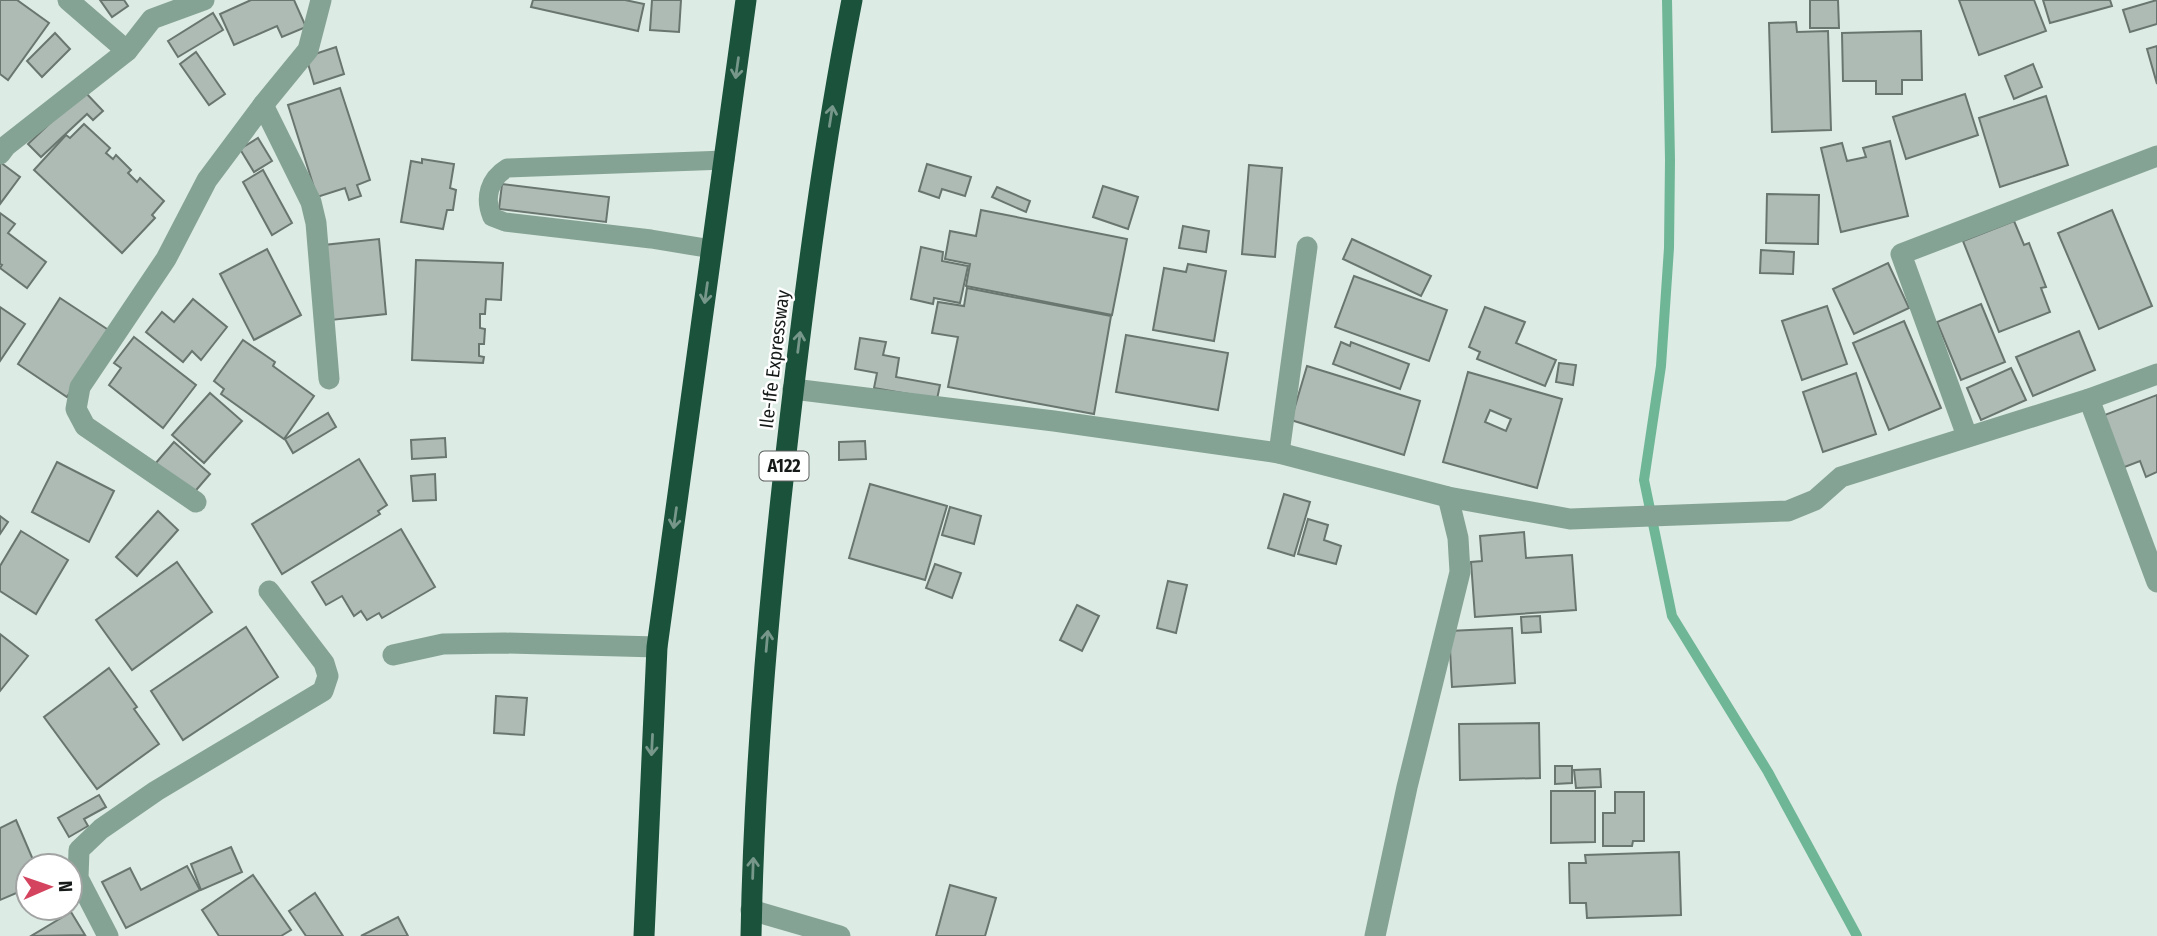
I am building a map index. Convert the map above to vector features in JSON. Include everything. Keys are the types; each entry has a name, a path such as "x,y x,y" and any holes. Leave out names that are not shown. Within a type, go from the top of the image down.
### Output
{"highway":[{"path":"644,936 657,648 746,0"},
{"name":"Ile-Ife Expressway","path":"751,936 759,733 772,572 816,214 850,0"}],"street":[{"path":"68,0 127,51"},
{"path":"0,154 6,146 127,51 149,10 204,0"},
{"path":"195,502 85,426 76,409 80,387 166,259 207,180 308,50 321,0"},
{"path":"263,105 314,212 329,379"},
{"path":"1967,436 1902,254 2157,156"},
{"path":"1279,453 1307,247"},
{"path":"793,389 1054,421 1279,453 1448,497 1570,519 1788,512 1815,500 1841,477 2089,399 2157,374"},
{"path":"2089,399 2157,582"},
{"path":"1375,936 1407,787 1460,572 1458,538 1448,497"},
{"path":"108,936 78,878 79,850 101,829 156,791 323,691 328,676 324,663 269,590"},
{"path":"393,655 443,644 505,643 657,648"},
{"path":"751,910 840,936"}],"lane":[{"path":"712,249 505,222 492,217 488,206 489,189 496,174 507,168 725,160"}],"building":[{"path":"0,0 17,0 49,23 8,80 0,74"},
{"path":"100,0 124,0 128,6 112,17"},
{"path":"251,0 294,0 306,27 282,37 277,26 234,45 220,14"},
{"path":"533,0 625,0 644,4 638,31 531,7"},
{"path":"652,0 681,0 679,32 650,30"},
{"path":"1810,0 1838,0 1839,28 1810,28"},
{"path":"1959,0 2034,0 2046,31 1979,55"},
{"path":"2043,0 2110,0 2112,6 2050,23"},
{"path":"2157,0 2157,24 2130,32 2123,10"},
{"path":"213,13 223,30 178,57 168,41"},
{"path":"1796,22 1797,32 1828,31 1831,130 1772,132 1769,23"},
{"path":"1921,31 1922,80 1902,80 1902,94 1876,94 1876,81 1843,81 1842,33"},
{"path":"55,33 70,49 42,77 27,61"},
{"path":"2157,46 2157,84 2147,49"},
{"path":"336,47 344,74 314,84 306,57"},
{"path":"196,52 225,94 209,105 180,64"},
{"path":"2033,64 2042,87 2014,99 2005,76"},
{"path":"340,88 370,180 357,185 361,196 349,200 345,188 317,197 288,105"},
{"path":"84,91 103,111 93,120 87,114 41,157 28,144"},
{"path":"1965,94 1978,135 1906,159 1893,117"},
{"path":"2046,96 2068,165 2000,187 1979,118"},
{"path":"84,124 110,148 106,153 113,159 116,155 131,170 128,173 137,182 140,178 164,201 152,215 155,218 122,253 34,170 66,135 70,138"},
{"path":"258,138 272,161 254,172 240,149"},
{"path":"1890,141 1908,216 1841,232 1821,148 1842,143 1847,161 1866,157 1863,148"},
{"path":"422,159 454,164 450,188 456,190 453,210 447,210 443,229 401,222 411,161 422,163"},
{"path":"0,162 20,177 0,204"},
{"path":"927,164 971,177 965,196 942,189 939,198 919,191"},
{"path":"1249,165 1282,168 1275,257 1242,254"},
{"path":"263,170 292,223 272,235 243,182"},
{"path":"502,184 609,197 606,222 499,209"},
{"path":"1103,186 1138,197 1128,229 1093,217"},
{"path":"997,187 1030,201 1026,212 992,197"},
{"path":"1767,194 1819,195 1818,244 1766,243"},
{"path":"981,210 1127,239 1112,315 966,286 970,264 945,259 950,231 976,236"},
{"path":"2112,210 2152,306 2099,329 2058,233"},
{"path":"0,213 15,224 8,233 46,262 27,288 0,268"},
{"path":"2014,221 2024,245 2029,243 2046,287 2041,288 2050,312 1999,332 1963,241"},
{"path":"1183,226 1209,231 1206,252 1179,248"},
{"path":"379,239 386,314 331,320 324,245"},
{"path":"1352,239 1431,276 1421,296 1343,259"},
{"path":"921,247 943,252 942,261 968,266 960,303 934,298 933,304 911,299"},
{"path":"267,249 301,315 254,340 220,274"},
{"path":"1761,250 1794,252 1793,274 1760,273"},
{"path":"416,260 503,263 501,300 486,299 485,314 480,314 480,328 485,329 484,344 479,344 479,356 484,357 483,363 412,360"},
{"path":"1888,263 1909,308 1854,334 1833,289"},
{"path":"1188,264 1226,271 1214,341 1153,330 1164,268 1186,272"},
{"path":"1354,276 1447,310 1429,361 1335,327"},
{"path":"967,288 1111,316 1094,414 948,387 958,337 932,333 938,302 964,306"},
{"path":"60,298 110,331 67,397 18,364"},
{"path":"193,299 227,327 201,360 192,351 183,362 146,332 162,312 174,322"},
{"path":"1981,304 2005,362 1961,380 1937,322"},
{"path":"1827,306 1847,364 1802,380 1782,321"},
{"path":"0,307 25,324 0,361"},
{"path":"1485,307 1525,322 1516,343 1556,360 1545,386 1477,359 1480,352 1469,347"},
{"path":"1904,321 1941,408 1889,430 1853,343"},
{"path":"2079,331 2095,370 2033,396 2016,357"},
{"path":"1126,335 1228,353 1218,410 1116,392"},
{"path":"134,337 196,385 163,428 109,385 121,368 114,363"},
{"path":"860,338 886,342 883,355 899,358 896,377 940,385 937,399 874,388 877,373 855,369"},
{"path":"243,340 275,362 273,366 314,396 284,439 221,394 224,389 214,381"},
{"path":"1341,342 1350,346 1351,342 1409,364 1400,389 1333,364"},
{"path":"1559,363 1576,365 1573,385 1556,382"},
{"path":"1307,366 1420,401 1404,455 1291,420"},
{"path":"2011,368 2026,400 1981,420 1967,388"},
{"path":"1468,372 1562,399 1537,488 1443,462","holes":["1490,410 1511,419 1506,431 1485,422"]},
{"path":"1856,373 1876,434 1823,452 1803,392"},
{"path":"210,393 242,421 204,463 172,435"},
{"path":"2157,395 2157,472 2146,477 2140,461 2122,468 2102,416"},
{"path":"328,413 336,427 293,453 285,439"},
{"path":"445,438 446,457 412,459 411,440"},
{"path":"865,441 866,459 839,460 839,442"},
{"path":"174,442 210,474 191,496 155,464"},
{"path":"359,459 387,505 378,511 380,514 282,574 252,524"},
{"path":"57,462 114,491 89,542 32,512"},
{"path":"435,474 436,500 413,501 411,476"},
{"path":"870,484 947,506 925,580 849,558"},
{"path":"1284,494 1310,502 1294,556 1268,548"},
{"path":"950,507 981,516 974,544 942,535"},
{"path":"158,511 178,530 137,576 116,557"},
{"path":"0,516 8,522 0,534"},
{"path":"1308,519 1328,525 1324,540 1341,546 1336,564 1298,554"},
{"path":"401,529 435,587 382,618 379,613 367,620 361,611 354,616 342,596 326,605 312,582"},
{"path":"21,531 68,560 36,614 0,591 0,566"},
{"path":"1524,532 1526,558 1572,555 1576,610 1475,617 1471,562 1482,561 1480,536"},
{"path":"177,562 212,612 132,670 96,620"},
{"path":"935,564 961,573 952,598 926,588"},
{"path":"1168,581 1187,585 1176,633 1157,628"},
{"path":"1077,605 1099,616 1082,651 1060,640"},
{"path":"1540,616 1541,632 1522,633 1521,617"},
{"path":"246,627 278,677 183,740 151,691"},
{"path":"1512,628 1515,683 1452,687 1449,631"},
{"path":"0,634 28,656 0,691"},
{"path":"109,668 159,744 97,789 44,717"},
{"path":"496,696 527,698 524,735 494,733"},
{"path":"1539,723 1540,778 1460,780 1459,724"},
{"path":"1555,766 1572,766 1572,783 1555,784"},
{"path":"1600,769 1601,787 1576,788 1574,770"},
{"path":"1551,791 1595,791 1595,842 1551,843"},
{"path":"1615,792 1644,792 1644,841 1633,841 1632,846 1603,846 1603,813 1615,813"},
{"path":"99,795 106,807 84,819 88,826 69,837 58,818"},
{"path":"16,820 30,852 14,852 14,894 0,900 0,828"},
{"path":"231,847 242,872 201,890 191,864"},
{"path":"1679,852 1681,915 1587,918 1586,903 1570,903 1569,863 1586,863 1585,855"},
{"path":"187,866 200,890 126,928 102,882 130,868 141,890"},
{"path":"253,875 291,930 281,936 219,936 202,910"},
{"path":"950,885 996,898 985,936 936,936"},
{"path":"315,893 343,936 306,936 289,911"},
{"path":"398,917 408,936 361,936"},
{"path":"54,922 77,922 85,935 31,936"}],"waterway":[{"path":"1667,0 1669,248 1661,366 1644,480 1672,616 1768,772 1857,936"}]}
